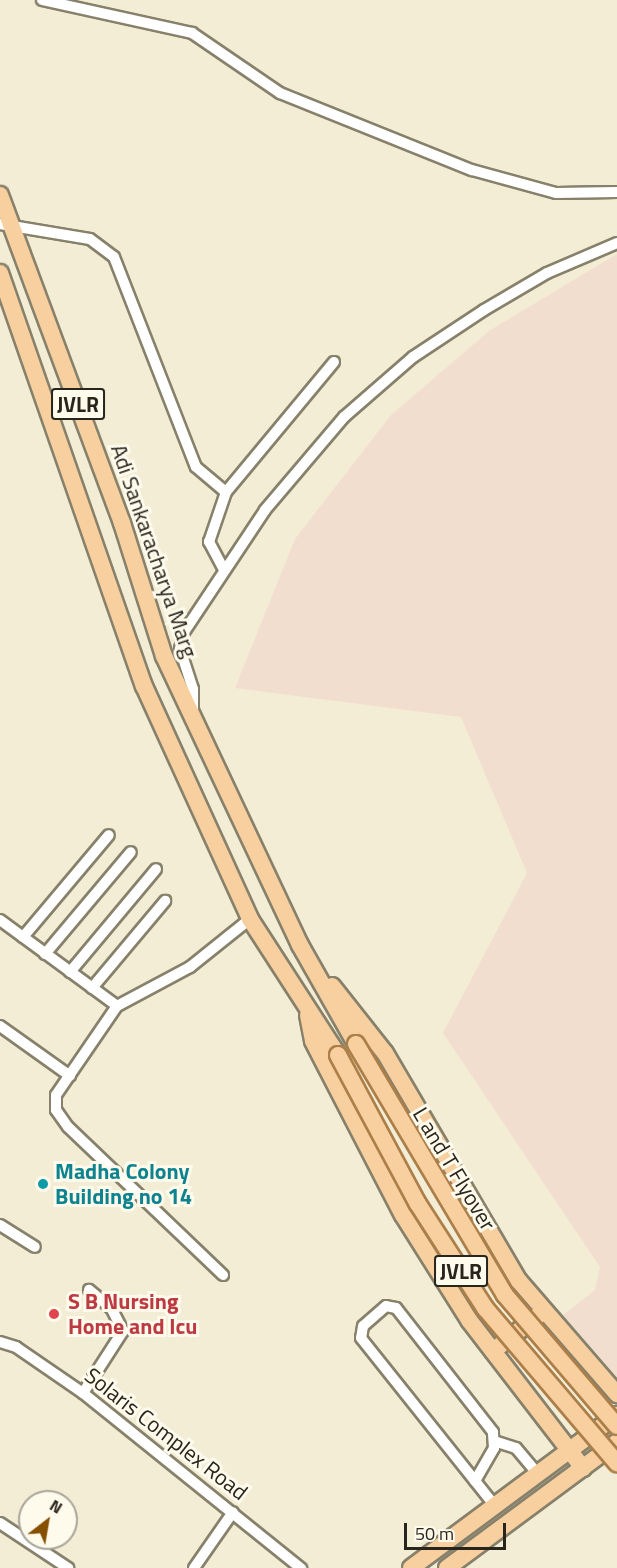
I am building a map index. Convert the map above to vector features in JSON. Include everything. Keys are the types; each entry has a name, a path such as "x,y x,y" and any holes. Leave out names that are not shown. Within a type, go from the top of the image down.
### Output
{"main road":[{"name":"Adi Sankaracharya Marg","path":"0,195 6,224 122,523 148,616 164,656 300,945"},
{"name":"JVLR","path":"0,273 104,564 119,624 144,686 250,919 305,1003"},
{"name":"L and T Flyover","path":"300,945 505,1295 617,1426"},
{"path":"300,945 385,1053 455,1179 543,1311 617,1394"},
{"name":"L and T Flyover","path":"305,1003 338,1055 418,1204 485,1308 617,1463"},
{"path":"305,1003 313,1041 403,1215 493,1351 583,1468"},
{"path":"493,1351 543,1311"},
{"path":"411,1568 617,1415"},
{"path":"447,1568 617,1442"}],"street":[{"path":"42,0 192,33 280,93 472,170 556,193 617,192"},
{"path":"6,224 90,239 114,257 196,467 226,492"},
{"path":"193,717 193,689 180,649 223,568 344,417 413,357 547,273 617,243"},
{"path":"223,568 209,542 226,492 334,362"},
{"path":"23,937 109,835"},
{"path":"45,954 131,852"},
{"path":"70,972 156,869"},
{"path":"92,988 165,901"},
{"path":"223,1275 68,1127 56,1110 56,1095 117,1006 190,967 250,919"},
{"path":"0,920 117,1006"},
{"path":"0,1026 70,1076"},
{"path":"0,1225 35,1247"},
{"path":"82,1393 123,1331 112,1309 89,1290"},
{"path":"475,1481 494,1441 488,1425 396,1308 386,1306 363,1326 361,1338 475,1481 495,1506"},
{"name":"Solaris Complex Road","path":"0,1342 16,1347 82,1393 301,1568"},
{"path":"494,1441 516,1448 539,1475"},
{"path":"194,1568 233,1512"},
{"path":"0,1523 68,1568"}],"shaded area":[{"path":"617,254 617,1381 563,1315 595,1290 600,1267 443,1033 527,873 461,717 235,688 295,539 391,415 489,331"}],"place":[{"name":"Madha Colony Building no 14","path":"43,1184"},
{"name":"S B Nursing Home and Icu","path":"54,1314"}]}
